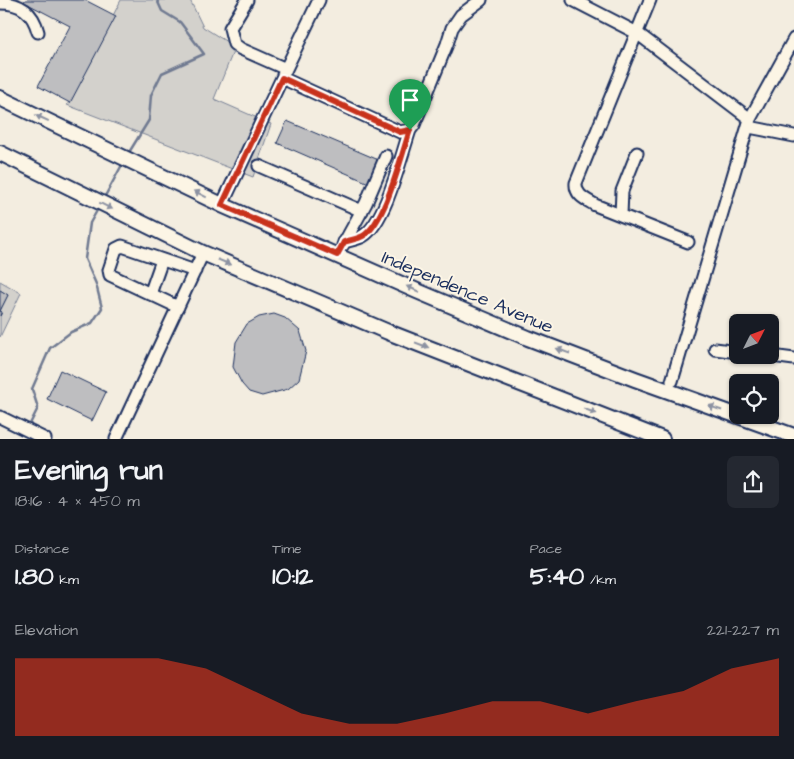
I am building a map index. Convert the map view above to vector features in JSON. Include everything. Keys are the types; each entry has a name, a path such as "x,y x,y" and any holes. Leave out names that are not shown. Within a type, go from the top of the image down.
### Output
{"main road":[{"name":"Independence Avenue","path":"0,98 222,205 528,338 681,397 794,436"},
{"path":"0,153 203,253 388,332 662,439"}],"street":[{"path":"247,0 230,28 234,44 284,74 400,132 410,130"},
{"path":"222,205 319,0"},
{"path":"344,242 363,236 375,224 388,198 410,130 414,125 452,28 461,14 481,0"},
{"path":"573,0 637,33 749,123 794,136"},
{"path":"650,0 576,183 576,188 581,196 595,204 688,242"},
{"path":"0,3 15,4 27,12 35,20 38,32"},
{"path":"672,381 749,123 794,39"},
{"path":"622,215 622,191 637,153"},
{"path":"337,255 362,211 386,156"},
{"path":"259,166 362,211"},
{"path":"178,307 113,278 108,272 116,249 122,246 195,271"},
{"path":"116,439 203,253"},
{"path":"150,294 162,260"},
{"path":"715,349 729,351"},
{"path":"779,356 794,358"},
{"path":"0,417 44,439"}],"shaded area":[{"path":"121,0 190,0 203,27 235,47 214,99 271,124 253,177 67,105"},
{"path":"0,281 21,293 0,337 0,316 2,312 0,311 8,295 0,290"}],"building":[{"path":"25,0 85,0 116,16 70,103 38,86 70,26 24,2"},
{"path":"287,121 381,161 371,184 277,143"},
{"path":"0,290 8,295 0,311"},
{"path":"274,314 285,318 300,331 306,351 299,379 288,389 262,396 249,392 242,384 233,367 236,342 247,324 259,317"},
{"path":"60,370 106,392 92,421 47,399"}],"waterway":[{"path":"128,154 149,120 151,95 162,73 204,54 180,22 162,11 157,0"},
{"path":"104,198 123,163"},
{"path":"29,426 38,408 32,389 50,348 71,332 92,323 102,308 96,284 85,259 90,223 99,207"}],"route":[{"path":"282,78 400,132 410,130 388,198 375,224 363,236 344,242 337,255 222,205 282,78"}]}
